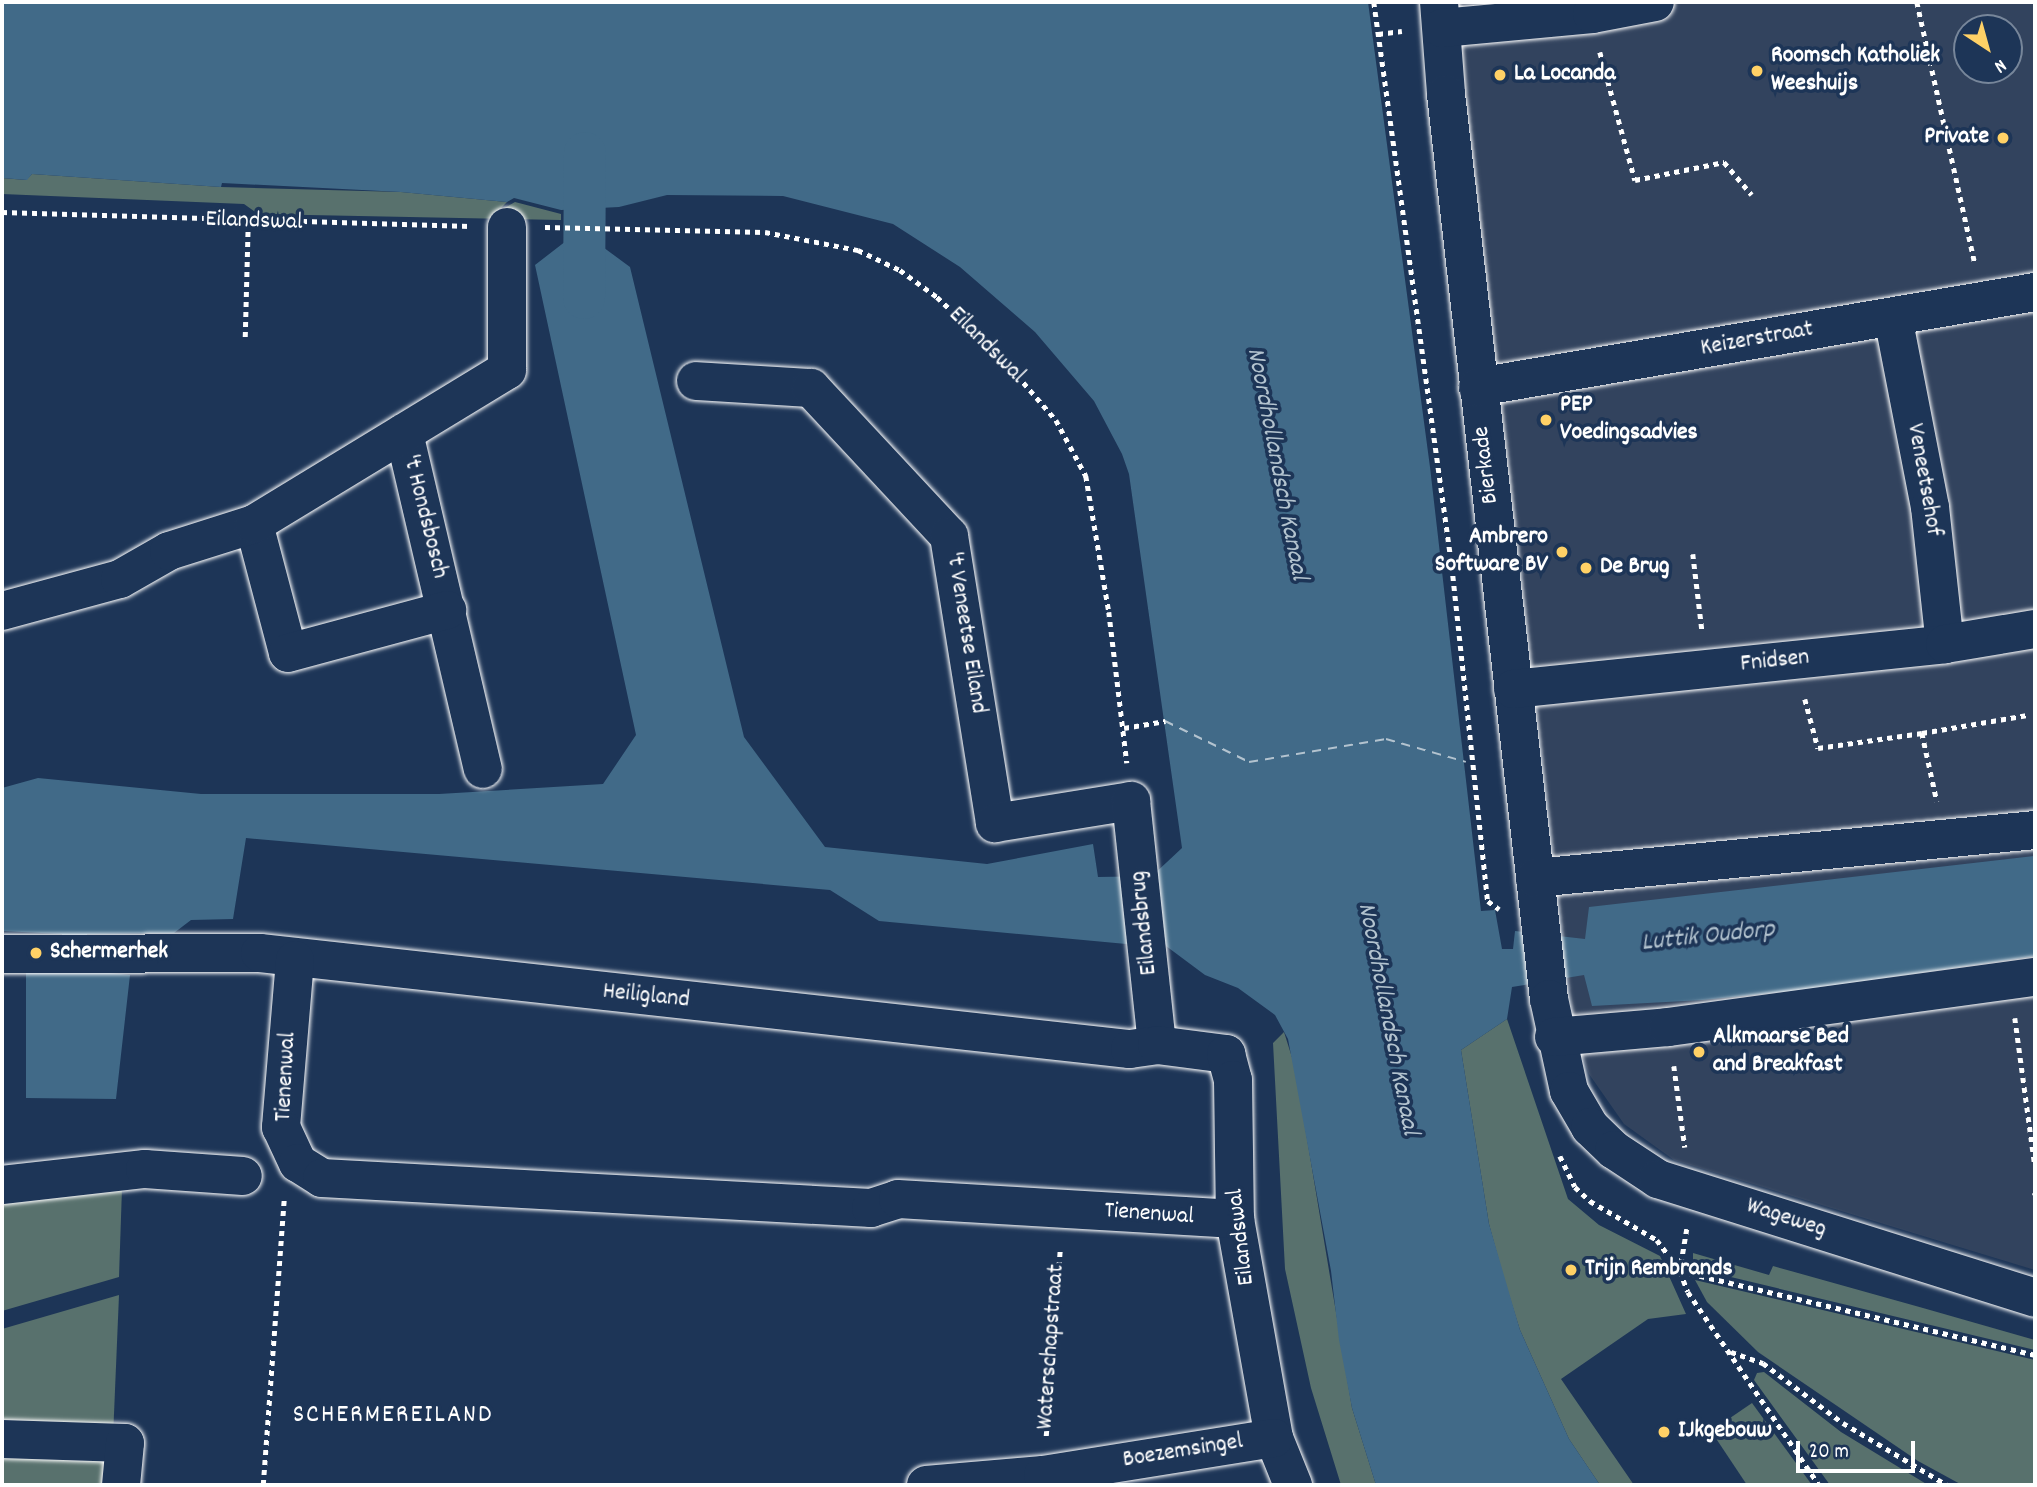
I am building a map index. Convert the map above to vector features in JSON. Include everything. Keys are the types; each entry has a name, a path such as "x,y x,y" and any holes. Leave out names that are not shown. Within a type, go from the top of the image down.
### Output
{"street":[{"path":"1441,15 1592,14 1654,2"},
{"name":"Bierkade","path":"1441,15 1478,387 1554,1037"},
{"path":"404,433 507,370 507,227"},
{"name":"Keizerstraat","path":"1478,387 2035,292"},
{"name":"Veneetsehof","path":"1893,317 1930,507 1945,644"},
{"name":"'t Veneetse Eiland","path":"696,381 811,388 949,536 995,823 1132,801"},
{"name":"'t Hondsbosch","path":"2,611 120,579 169,551 254,524 404,433 483,769"},
{"name":"'t Hondsbosch","path":"254,524 288,653 447,610"},
{"name":"Fnidsen","path":"1513,689 1945,644 2035,629"},
{"name":"Eilandsbrug","path":"1132,801 1157,1045"},
{"path":"1535,878 1944,836 2035,830"},
{"name":"Heiligland","path":"19,954 134,956 260,953 295,960 1130,1049 1157,1045"},
{"name":"Tienenwal","path":"295,960 281,1127 299,1163 322,1178 871,1208 898,1199 1235,1219"},
{"path":"1554,1037 1668,1027 2022,979"},
{"name":"Wageweg","path":"1554,1037 1569,1091 1590,1127 1614,1150 1658,1179 2035,1298"},
{"name":"Eilandswal","path":"1157,1045 1217,1052 1232,1063 1235,1219 1274,1438 1293,1485"},
{"path":"2,1185 145,1169 243,1176"},
{"name":"Boezemsingel","path":"926,1485 1044,1480 1274,1438"},
{"path":"2,1439 125,1443 121,1485"}],"path":[{"path":"1374,2 1452,566 1488,901"},
{"path":"1917,2 1984,302"},
{"path":"1592,14 1611,108 1628,144 1635,180 1724,162 1752,195"},
{"name":"Eilandswal","path":"2,212 248,222 507,227 601,225 765,232 858,250 900,270 937,297 994,351 1056,420 1086,476 1124,728 1166,721"},
{"path":"245,337 248,222"},
{"path":"1693,554 1706,669"},
{"path":"1798,659 1818,748 2027,715"},
{"path":"1922,733 1944,836"},
{"path":"1466,762 1474,761"},
{"path":"2022,979 2035,1166"},
{"path":"1668,1027 1687,1157"},
{"path":"263,1485 284,1194 322,1178"},
{"name":"Waterschapstraat","path":"1044,1480 1062,1210"},
{"path":"1687,1229 1680,1271 1688,1292 1730,1352 1745,1381 1819,1485"},
{"path":"1730,1352 1763,1363 1843,1423 1947,1485"}],"shaded area":[{"path":"1447,2 2035,2 2035,1270 1674,1160 1624,1124 1589,1074 1577,1040 1477,195"}],"green space":[{"path":"32,174 221,187 401,192 507,202 496,213 515,202 561,214 561,220 258,214 244,204 2,194 2,178 26,180"},
{"path":"1507,1019 1568,1199 1599,1225 1660,1256 1686,1314 1648,1319 1561,1379 1634,1485 1600,1485 1569,1439 1520,1330 1489,1224 1461,1050"},
{"path":"1284,1032 1295,1067 1352,1408 1376,1485 1341,1485 1311,1388 1285,1269 1273,1043"},
{"path":"122,1188 119,1277 2,1311 2,1198"},
{"path":"1693,1253 1769,1275 1773,1266 1923,1308 2035,1340 2035,1350 1693,1268"},
{"path":"1695,1280 2035,1360 2035,1485 1962,1485 1918,1461 1758,1352 1707,1302"},
{"path":"119,1295 111,1485 2,1485 2,1329"},
{"path":"1764,1372 1841,1432 1928,1485 1830,1485 1754,1380 1757,1373"},
{"path":"1752,1403 1812,1485 1747,1485 1711,1431"}],"water":[{"path":"2,2 1368,2 1430,467 1481,911 1495,910 1502,949 1513,949 1515,931 1585,939 1589,907 2035,856 2035,956 1803,990 1703,1000 1592,1006 1584,975 1512,987 1507,1019 1461,1050 1489,1224 1520,1330 1569,1439 1600,1485 1376,1485 1352,1408 1339,1340 1331,1271 1288,1039 1275,1015 1238,988 1205,975 1162,943 1137,945 879,921 830,890 246,838 233,919 191,920 174,933 87,934 88,971 130,975 116,1099 26,1098 26,969 61,970 62,934 2,931 2,788 38,778 201,794 439,794 603,784 636,735 535,265 566,241 592,239 630,267 744,737 825,847 987,864 1093,844 1098,877 1152,876 1182,848 1129,474 1122,454 1094,401 1035,332 960,267 893,224 783,196 667,195 619,207 561,210 514,198 507,202 401,192 222,183 221,187 32,174 27,180 2,178"}],"waterway":[{"path":"584,298 585,153"}],"ferry route":[{"path":"1165,721 1249,762 1386,739 1466,762"}],"place":[{"name":"Roomsch Katholiek Weeshuijs","path":"1757,71"},
{"name":"La Locanda","path":"1500,75"},
{"name":"Private","path":"2003,138"},
{"name":"PEP Voedingsadvies","path":"1546,420"},
{"name":"Ambrero Software BV","path":"1562,552"},
{"name":"De Brug","path":"1586,568"},
{"name":"Schermerhek","path":"36,953"},
{"name":"Alkmaarse Bed and Breakfast","path":"1699,1052"},
{"name":"Trijn Rembrands","path":"1571,1270"},
{"name":"IJkgebouw","path":"1664,1432"}],"district":[{"name":"SCHERMEREILAND","path":"393,1416"}],"water label":[{"name":"Noordhollandsch Kanaal","path":"1276,464"},
{"name":"Luttik Oudorp","path":"1708,937"},
{"name":"Noordhollandsch Kanaal","path":"1387,1019"}]}
